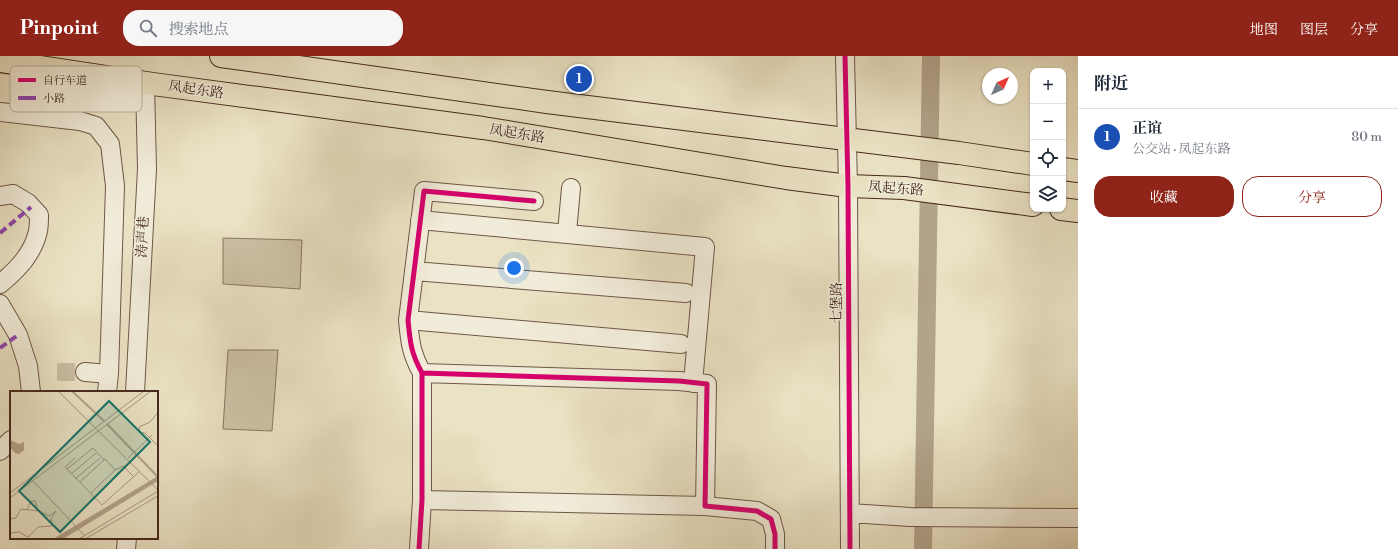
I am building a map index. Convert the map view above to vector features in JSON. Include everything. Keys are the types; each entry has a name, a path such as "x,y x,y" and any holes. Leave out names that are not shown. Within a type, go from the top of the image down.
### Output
{"main road":[{"path":"221,56 547,102 847,140 907,146 1030,164"},
{"name":"凤起东路","path":"0,61 33,66"},
{"name":"凤起东路","path":"142,83 483,128 786,178 848,186 904,188 1030,205"},
{"path":"1066,169 1078,171"},
{"path":"1066,210 1078,212"}],"street":[{"name":"七堡路","path":"845,56 848,186 850,549"},
{"name":"涛声巷","path":"135,391 147,169 145,83"},
{"path":"0,112 80,121 96,126 110,144 115,186 109,374 107,391"},
{"path":"567,234 571,188"},
{"path":"419,549 422,500 422,373 414,358 409,338 408,320 424,190 534,201"},
{"path":"0,196 13,194 28,203 39,215 38,230 28,254 16,270 0,284"},
{"path":"420,220 705,247 693,383"},
{"path":"414,271 686,293"},
{"path":"0,304 18,335 28,366 31,391"},
{"path":"408,320 681,344"},
{"path":"85,372 109,374"},
{"path":"422,373 707,384 705,506"},
{"path":"0,451 10,441"},
{"path":"422,500 705,506 757,511 771,519 775,534 774,549"},
{"path":"850,513 910,517 1078,518"},
{"path":"126,549 127,539"}],"shaded area":[{"path":"223,238 302,240 300,289 223,284"},
{"path":"228,350 278,350 272,431 223,429"}],"waterway":[{"path":"923,549 931,56"}],"tunnel":[{"path":"57,372 85,372"}],"marked path":[{"path":"0,233 31,207"},
{"path":"0,348 18,335"}],"cycle path":[{"path":"845,56 848,186 850,549"},
{"path":"419,549 422,500 422,373 415,359 409,335 408,320 424,191 534,201"},
{"path":"422,373 679,381 707,384 705,506 757,511 771,519 775,534 775,549"}],"place":[{"name":"正谊","path":"579,79"}]}
